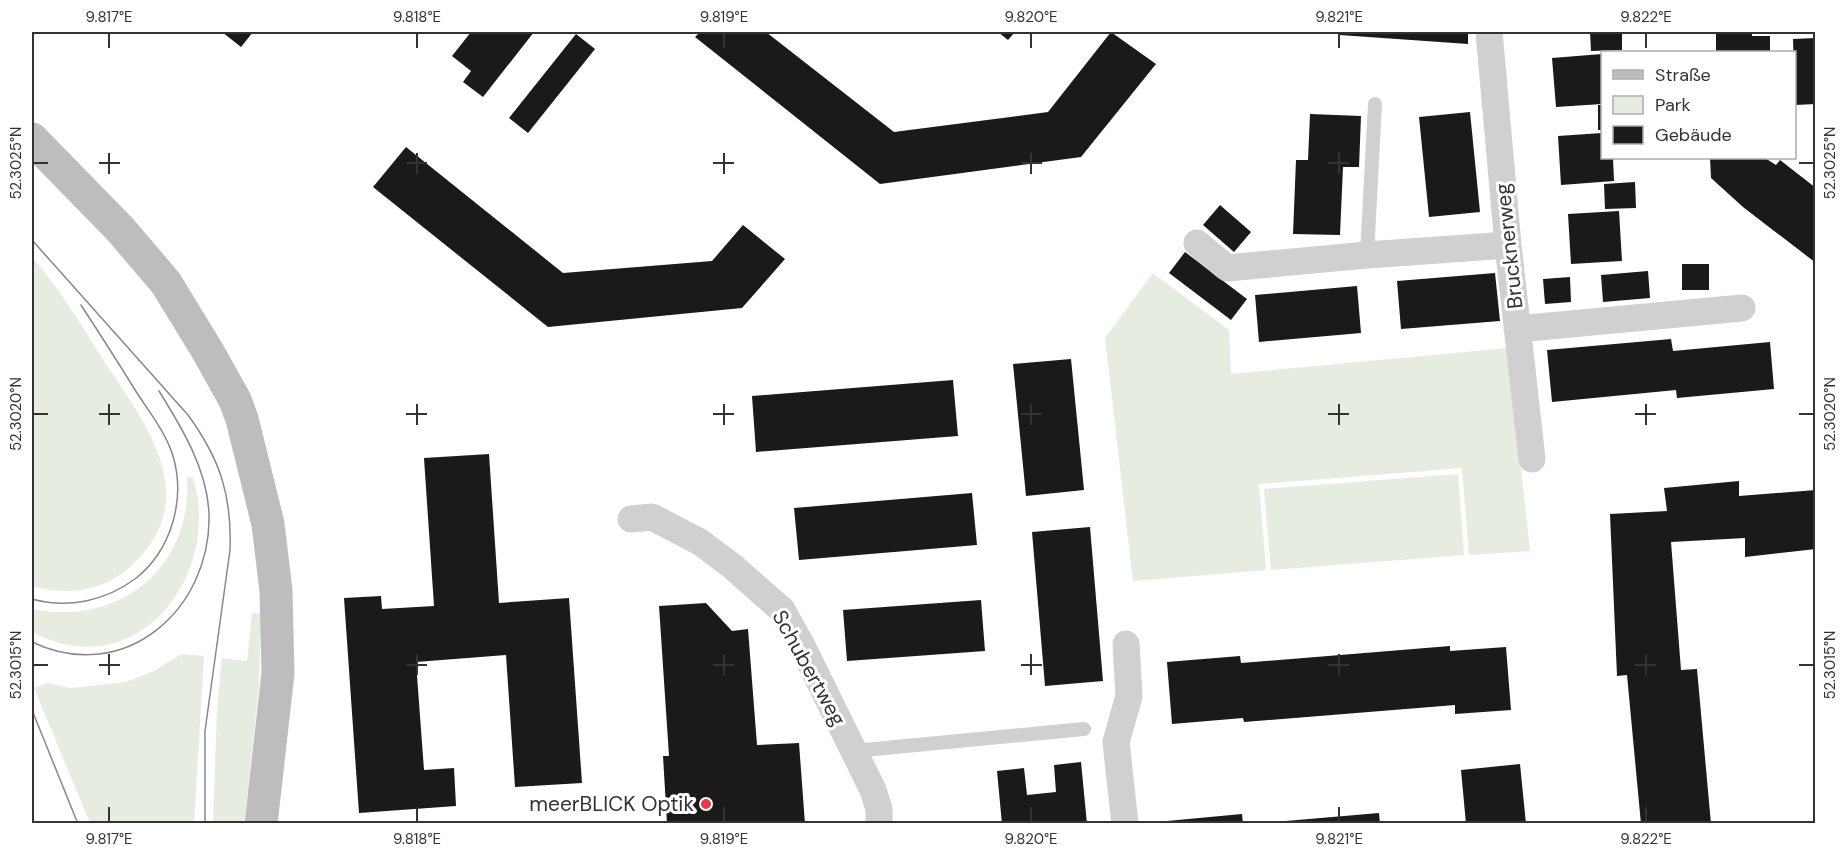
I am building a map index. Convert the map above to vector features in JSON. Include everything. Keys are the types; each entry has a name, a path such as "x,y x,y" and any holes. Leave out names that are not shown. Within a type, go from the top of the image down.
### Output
{"main road":[{"path":"32,139 120,229 165,283 207,350 235,400 242,419 268,524 276,591 278,673 261,824"}],"street":[{"name":"Brucknerweg","path":"1489,32 1508,245 1532,459"},
{"path":"1197,243 1227,268 1508,245"},
{"path":"1517,329 1742,308"},
{"name":"Schubertweg","path":"631,519 652,517 700,542 732,566 782,610 804,648 873,790 879,809 879,824"},
{"path":"1125,824 1116,742 1129,696 1126,644"}],"lane":[{"path":"1367,255 1375,104"},
{"path":"854,751 1084,729"}],"green space":[{"path":"32,257 69,306 135,408 150,434 161,461 166,488 164,514 152,541 130,567 119,575 96,587 83,590 57,591 32,586"},
{"path":"1153,273 1229,330 1231,374 1508,348 1530,551 1469,555 1462,468 1259,484 1266,570 1133,581 1105,338"},
{"path":"1458,474 1464,555 1271,570 1264,489"},
{"path":"187,477 193,477 199,515 195,551 182,584 162,613 136,633 105,645 70,645 32,632 32,609 64,612 94,609 121,599 144,584 164,564 178,539 186,510"},
{"path":"252,613 261,614 259,686 244,823 213,824 217,710 222,658 247,661"},
{"path":"181,654 204,656 194,823 90,823 34,688 48,683 71,688 126,682 154,671"}],"building":[{"path":"222,32 253,32 241,47"},
{"path":"471,32 534,32 483,97 463,82 471,71 452,56"},
{"path":"700,32 766,32 894,132 1048,112 1111,32 1156,64 1081,157 880,184 695,37"},
{"path":"998,32 1015,32 1008,40"},
{"path":"1340,32 1468,32 1468,44 1340,35"},
{"path":"1590,32 1622,32 1622,50 1591,51"},
{"path":"1716,32 1752,32 1752,36 1770,36 1770,51 1716,51"},
{"path":"576,34 595,49 528,133 509,118"},
{"path":"1815,38 1816,104 1796,105 1796,51 1793,51 1793,39"},
{"path":"1601,54 1601,104 1556,107 1552,58"},
{"path":"1598,105 1601,105 1601,130 1598,130"},
{"path":"1470,112 1480,212 1429,217 1419,117"},
{"path":"1310,114 1361,116 1359,167 1343,167 1340,235 1293,234 1296,160 1308,160"},
{"path":"1601,133 1601,159 1613,159 1614,181 1561,185 1558,136"},
{"path":"406,147 563,273 712,261 743,225 785,259 742,308 548,327 373,187"},
{"path":"1710,159 1767,159 1776,165 1780,160 1816,188 1816,263 1743,207 1711,178"},
{"path":"1635,182 1636,208 1605,209 1604,184"},
{"path":"1220,205 1251,232 1234,252 1203,225"},
{"path":"1619,211 1622,261 1571,264 1568,214"},
{"path":"1185,252 1247,299 1231,320 1169,273"},
{"path":"1682,264 1709,264 1709,290 1682,290"},
{"path":"1648,271 1650,298 1603,302 1601,275"},
{"path":"1495,273 1500,321 1401,329 1397,281"},
{"path":"1570,277 1571,302 1545,304 1543,279"},
{"path":"1357,286 1361,333 1259,342 1255,295"},
{"path":"1671,339 1673,351 1770,342 1774,389 1677,398 1676,390 1552,402 1547,350"},
{"path":"1071,359 1084,490 1026,496 1013,364"},
{"path":"953,380 958,436 756,452 752,396"},
{"path":"489,454 499,603 569,598 582,783 515,787 506,655 416,662 424,770 454,768 456,806 359,813 344,598 381,596 382,609 434,606 424,458"},
{"path":"1739,481 1739,496 1816,490 1816,549 1745,557 1745,538 1671,542 1681,670 1697,669 1711,824 1641,824 1627,675 1617,676 1610,514 1667,511 1664,488"},
{"path":"972,493 977,545 799,560 794,508"},
{"path":"1090,527 1103,681 1045,686 1032,532"},
{"path":"981,600 985,651 847,661 843,610"},
{"path":"706,603 732,631 748,629 757,745 799,743 805,824 667,824 663,756 669,756 659,606"},
{"path":"1450,646 1450,651 1506,647 1511,710 1455,714 1455,705 1244,722 1243,718 1172,724 1167,662 1240,656 1241,663"},
{"path":"1081,762 1087,824 1002,824 997,771 1024,768 1027,795 1056,792 1054,765"},
{"path":"1520,764 1526,824 1466,824 1461,770"},
{"path":"1379,813 1380,824 1274,824 1274,822"},
{"path":"1242,814 1243,824 1167,824 1167,821"}],"tram line":[{"path":"32,240 188,415 208,447 222,478 229,512 230,550 205,731 205,824"},
{"path":"32,599 72,603 99,598 123,587 148,567 158,554 172,524 176,507 177,473 166,439 81,305"},
{"path":"32,642 66,653 99,654 129,646 156,630 179,608 196,580 206,548 209,513 204,481 192,449 159,391"},
{"path":"32,710 78,824"}],"place":[{"name":"meerBLICK Optik","path":"706,804"}]}
